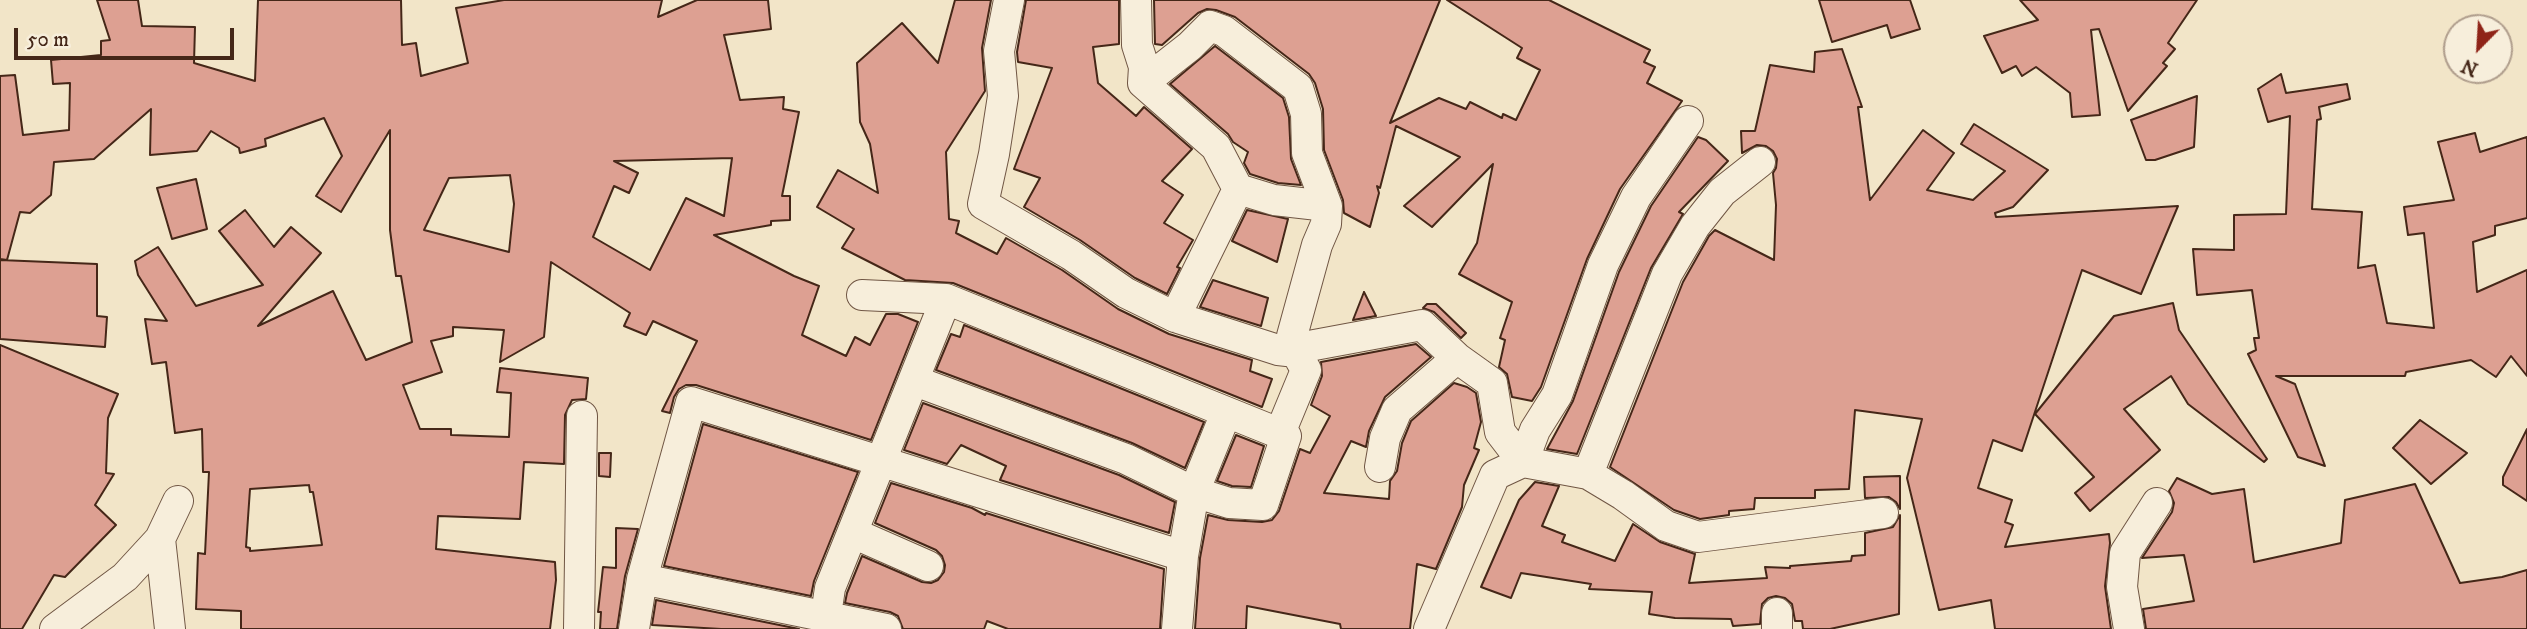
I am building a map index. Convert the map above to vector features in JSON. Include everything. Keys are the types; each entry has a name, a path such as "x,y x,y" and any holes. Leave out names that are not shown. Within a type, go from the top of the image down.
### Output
{"street":[{"path":"1009,0 999,51 1003,96 983,204 1071,255 1126,293 1175,317 1278,350 1296,352 1309,346 1422,325 1457,358 1492,383 1500,432 1522,462"},
{"path":"1136,0 1137,45 1144,67 1143,83"},
{"path":"1143,83 1190,46 1210,26 1224,31 1298,88 1306,114 1307,153 1327,206 1326,224 1317,245 1292,336 1296,352 1306,370 1280,433"},
{"path":"1143,83 1216,147 1238,189 1274,200 1327,206"},
{"path":"1522,462 1535,430 1557,395 1608,253 1636,197 1688,121"},
{"path":"1588,474 1667,274 1695,226 1722,192 1760,162"},
{"path":"1175,317 1238,189"},
{"path":"862,295 946,299 1286,436 1263,505 1229,503 1194,492 1126,459 915,381"},
{"path":"826,615 830,588 946,299"},
{"path":"1380,467 1385,438 1397,410 1457,358"},
{"path":"634,629 642,579 691,402 1183,556"},
{"path":"1177,629 1183,556 1194,492 1226,413"},
{"path":"579,629 582,416"},
{"path":"1429,629 1495,475 1522,462 1588,474 1666,526 1698,537 1883,513"},
{"path":"55,629 125,577 160,539 178,501"},
{"path":"2129,629 2122,587 2125,553 2157,503"},
{"path":"853,533 928,566"},
{"path":"160,539 170,629"},
{"path":"642,579 886,629"}],"building":[{"path":"97,0 138,0 142,26 195,27 194,63 255,81 258,0 401,0 402,45 416,43 421,76 468,63 456,8 504,0 662,0 658,17 697,0 768,0 771,29 724,35 740,100 784,97 783,109 799,112 782,196 790,196 790,220 771,221 771,225 714,235 819,286 802,335 846,356 855,337 870,345 886,314 898,314 918,322 871,440 696,385 686,385 679,389 670,413 662,411 697,341 653,321 646,335 624,326 630,313 551,262 544,337 500,362 504,330 453,327 453,336 431,341 442,372 403,385 420,429 451,429 451,435 509,437 511,393 497,392 500,368 588,378 586,399 572,400 565,415 564,464 524,462 520,519 438,516 436,549 555,562 556,580 550,629 241,629 241,611 196,609 198,553 205,554 209,472 203,472 202,429 175,433 166,362 152,364 145,319 167,321 138,275 135,261 158,247 196,306 263,285 219,231 245,210 274,247 291,227 321,253 258,326 333,291 366,360 412,342 401,276 396,276 390,230 390,130 341,212 316,196 342,156 324,118 265,139 266,146 240,153 239,148 211,131 197,151 150,155 151,109 94,159 54,162 51,195 30,213 20,212 7,260 0,259 0,76 15,75 23,135 69,130 70,83 53,84 51,60 101,55 101,41 110,40","holes":["732,158 724,216 686,198 650,270 593,237 614,186 629,193 638,173 614,161","510,175 514,204 509,252 424,230 449,178","309,485 310,492 313,492 322,545 250,551 250,548 246,547 250,489"]},
{"path":"955,0 991,0 982,48 985,91 946,152 949,219 959,221 956,233 997,254 1006,238 1062,270 1118,309 1169,334 1252,360 1250,371 1272,379 1262,407 953,283 905,280 842,248 854,229 817,207 838,170 878,193 870,144 860,122 857,63 902,23 938,63"},
{"path":"1026,0 1119,0 1119,44 1093,47 1098,83 1136,116 1144,107 1192,149 1162,181 1183,195 1164,223 1193,240 1177,267 1180,268 1167,294 1135,278 1080,240 1024,207 1040,178 1014,169 1052,68 1018,62 1017,52"},
{"path":"1154,0 1440,0 1390,123 1439,98 1466,109 1470,102 1502,118 1503,114 1516,120 1540,70 1517,58 1522,48 1447,0 1549,0 1650,50 1644,62 1655,67 1647,83 1682,101 1620,189 1587,259 1541,387 1532,401 1512,397 1507,374 1499,367 1505,340 1500,338 1512,302 1459,274 1477,243 1493,164 1432,227 1404,206 1460,157 1396,126 1380,188 1377,186 1379,193 1370,227 1344,213 1343,200 1324,150 1323,109 1315,83 1309,74 1235,17 1216,10 1207,9 1198,13 1162,45 1155,44"},
{"path":"1819,0 1910,0 1920,29 1891,38 1887,25 1832,42"},
{"path":"2020,0 2197,0 2168,43 2175,49 2163,63 2167,66 2128,111 2099,29 2091,30 2100,115 2072,117 2070,93 2036,67 2022,76 2016,66 2002,73 1984,36 2038,20"},
{"path":"1215,46 1283,98 1289,117 1291,159 1301,185 1278,183 1250,174 1244,163 1248,152 1233,142 1228,134 1170,84"},
{"path":"1842,49 1862,107 1858,107 1870,200 1923,130 1954,153 1927,190 1973,200 2005,171 1961,144 1974,124 2048,170 2013,207 1995,213 1996,217 2178,206 2141,294 2082,270 2022,451 1993,440 1978,488 2012,500 2005,522 2013,525 2005,547 2109,534 2105,586 2111,629 1995,629 1991,600 1939,610 1907,478 1922,419 1855,410 1849,489 1815,490 1815,498 1755,498 1754,509 1729,511 1729,515 1700,519 1674,510 1610,467 1683,282 1709,236 1715,230 1774,260 1776,205 1773,173 1777,159 1773,151 1766,146 1757,145 1742,153 1741,131 1755,131 1770,65 1814,72 1815,52"},
{"path":"2281,74 2286,93 2347,84 2350,99 2319,107 2321,119 2317,120 2312,209 2362,212 2358,268 2375,265 2387,323 2434,328 2424,233 2408,235 2404,207 2454,200 2438,142 2475,133 2480,152 2527,137 2527,218 2495,226 2495,235 2473,242 2477,292 2527,270 2527,376 2511,356 2496,377 2471,360 2406,372 2405,376 2276,376 2295,384 2325,466 2298,457 2248,354 2256,350 2254,338 2259,338 2252,290 2197,295 2193,249 2234,250 2234,215 2286,214 2290,116 2268,122 2258,89"},
{"path":"2197,96 2194,147 2155,160 2146,160 2131,120"},
{"path":"1698,137 1706,140 1728,161 1679,212 1683,214 1651,268 1577,454 1547,449 1573,401 1619,272 1651,206"},
{"path":"196,179 207,229 172,239 157,188"},
{"path":"1247,210 1288,219 1277,262 1232,241"},
{"path":"0,260 97,264 97,316 107,317 105,347 0,339"},
{"path":"1213,280 1268,298 1261,326 1200,307"},
{"path":"1364,292 1376,316 1353,320"},
{"path":"2173,303 2179,330 2267,459 2264,462 2188,404 2171,376 2124,409 2160,450 2090,511 2075,493 2094,477 2035,414 2114,316"},
{"path":"1427,304 1436,304 1466,333 1461,338 1434,312 1423,308"},
{"path":"964,325 1204,422 1185,468 1132,443 936,370 951,334 960,337"},
{"path":"1416,344 1431,357 1385,397 1369,431 1366,447 1351,441 1324,493 1389,499 1390,481 1397,471 1402,443 1411,421 1454,383 1476,393 1481,422 1474,448 1479,450 1464,485 1462,507 1436,569 1417,564 1410,629 1341,629 1340,624 1247,606 1246,629 1195,629 1200,558 1208,515 1228,520 1262,522 1272,520 1279,511 1300,449 1310,453 1330,416 1311,405 1322,376 1321,362"},
{"path":"0,345 118,394 108,418 106,473 114,474 95,505 116,525 65,577 54,575 22,629 0,629"},
{"path":"923,403 1119,475 1175,502 1169,533 1000,480 1006,466 961,445 947,464 904,450"},
{"path":"2420,420 2467,453 2431,484 2393,448"},
{"path":"703,424 858,472 814,581 811,596 664,566"},
{"path":"2527,429 2527,501 2503,485 2503,477"},
{"path":"1236,435 1264,446 1251,487 1232,486 1217,481"},
{"path":"599,453 611,453 610,477 599,476"},
{"path":"1900,476 1900,509 1889,497 1865,498 1864,477"},
{"path":"2177,478 2212,494 2244,489 2254,562 2341,543 2345,500 2415,484 2460,583 2502,577 2527,570 2527,629 2146,629 2143,609 2194,601 2184,555 2142,558 2172,512 2174,503 2169,491"},
{"path":"1535,482 1559,486 1542,526 1565,535 1562,542 1615,561 1633,524 1660,542 1695,554 1689,583 1767,578 1765,567 1790,568 1851,561 1852,556 1865,555 1865,533 1893,527 1900,515 1899,614 1830,629 1803,629 1802,621 1795,621 1792,604 1785,598 1776,596 1768,598 1762,604 1760,624 1733,626 1731,619 1675,618 1649,614 1652,592 1589,589 1591,584 1521,573 1511,598 1481,587 1519,500"},
{"path":"891,483 972,508 985,515 986,513 1164,569 1160,629 1008,629 987,621 984,629 903,629 898,616 890,612 845,603 862,556 922,582 931,583 938,580 944,572 942,556 936,550 875,523"},
{"path":"616,528 638,529 625,576 617,629 600,629 601,612 598,612 603,567 616,568"},
{"path":"656,600 799,629 721,629 652,625"}]}
